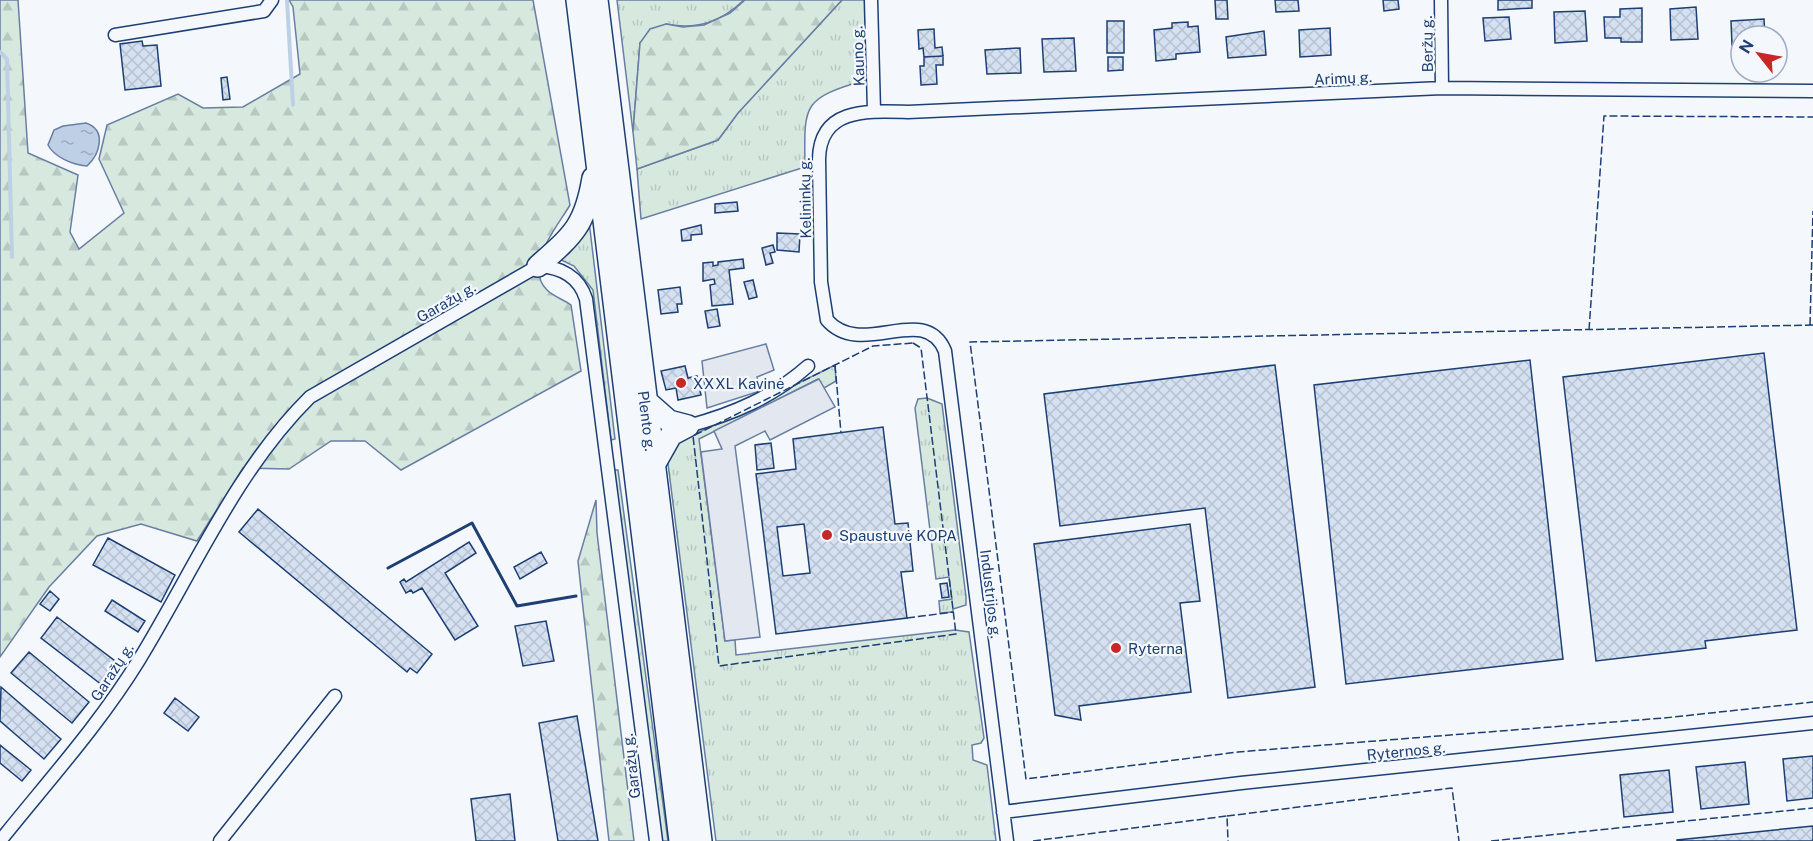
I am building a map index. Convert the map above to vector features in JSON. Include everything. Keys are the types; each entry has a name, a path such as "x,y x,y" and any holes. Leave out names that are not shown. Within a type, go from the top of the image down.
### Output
{"highway":[{"name":"Plento g.","path":"577,0 680,841"},
{"name":"Plento g.","path":"597,0 644,399 701,841"},
{"path":"538,266 573,234 584,219 596,154"},
{"path":"644,399 669,420 688,426"},
{"path":"653,467 671,435 688,426"}],"street":[{"path":"116,35 264,11 272,0"},
{"name":"Kauno g.","path":"871,0 874,111"},
{"name":"Beržų g.","path":"1441,0 1442,88"},
{"name":"Arimų g.","path":"874,111 908,112 1442,88 1813,91"},
{"name":"Kelininkų g.","path":"874,111 840,119 832,124 819,144 821,282 827,320 839,331 849,335 924,330 937,336 945,351"},
{"name":"Garažų g.","path":"0,841 110,705 257,462 294,413 310,398 538,266 552,267 568,274 579,284 586,299 656,841"},
{"name":"Industrijos g.","path":"945,351 1007,841"},
{"path":"688,426 716,418 766,398 808,366"},
{"path":"220,841 335,696"},
{"name":"Ryternos g.","path":"1003,812 1241,783 1813,723"}],"green space":[{"path":"0,0 18,0 28,153 78,175 70,232 79,249 124,213 99,159 107,125 178,94 203,108 243,107 300,74 293,7 289,0 533,0 570,205 545,247 540,258 539,270 541,280 547,290 571,305 581,371 401,470 365,441 331,441 289,469 243,468 197,541 141,524 97,536 49,587 0,657"},
{"path":"617,0 744,0 718,19 699,25 666,24 640,43 633,132"},
{"path":"745,0 842,0 738,113 718,140 637,169 633,132 640,43 650,29 666,24 683,27 704,25 730,13"},
{"path":"842,0 866,0 865,80 829,93 818,99 811,107 805,130 805,167 641,219 637,169 718,140 738,113"},
{"path":"589,221 615,439 611,440 593,290 574,266 557,258"},
{"path":"835,365 836,381 824,388 818,379 699,439 725,641 735,640 736,655 955,630 969,632 984,738 981,743 972,745 973,760 987,765 996,841 716,841 667,456 677,443"},
{"path":"927,398 942,404 966,597 966,605 953,609 953,612 940,613 939,601 952,599 949,577 936,579 915,408 918,399"},
{"path":"613,470 618,470 668,841 662,841"},
{"path":"596,500 597,533 634,841 609,841 582,599 578,561"}],"shaded area":[{"path":"766,344 774,370 757,377 760,391 707,408 702,361"},
{"path":"819,379 835,407 770,440 765,431 735,446 760,637 725,641 701,452 722,449 714,431"}],"water":[{"path":"86,123 93,126 99,137 98,149 87,166 64,160 48,145 54,130 63,126"}],"building":[{"path":"1215,0 1227,0 1228,19 1216,19"},
{"path":"1275,0 1298,0 1299,11 1276,12"},
{"path":"1383,0 1398,0 1399,9 1384,11"},
{"path":"1498,0 1532,0 1532,8 1498,10"},
{"path":"1696,7 1698,39 1671,40 1670,9"},
{"path":"1642,8 1642,42 1621,42 1621,38 1605,38 1604,17 1620,17 1620,9"},
{"path":"1585,11 1587,41 1555,43 1554,12"},
{"path":"1509,17 1511,39 1485,41 1483,18"},
{"path":"1764,19 1764,24 1731,24 1731,21"},
{"path":"1107,21 1124,21 1124,53 1107,53"},
{"path":"1188,22 1188,27 1198,26 1200,52 1176,54 1176,59 1156,61 1154,30 1172,28 1172,23"},
{"path":"1330,28 1331,55 1300,57 1299,30"},
{"path":"934,29 935,48 942,47 943,56 924,57 923,48 919,49 918,30"},
{"path":"1264,31 1266,55 1228,58 1226,37"},
{"path":"1074,38 1076,71 1044,72 1042,39"},
{"path":"142,41 143,46 157,45 161,86 125,90 120,44"},
{"path":"1020,48 1021,73 987,74 985,50"},
{"path":"943,56 943,65 936,65 937,84 921,85 920,66 924,66 924,57"},
{"path":"1108,57 1123,57 1123,70 1108,71"},
{"path":"227,77 230,99 223,100 221,78"},
{"path":"737,202 738,211 715,213 715,204"},
{"path":"701,225 702,234 691,235 691,240 682,241 681,230"},
{"path":"777,233 800,234 799,252 777,250"},
{"path":"773,245 775,252 770,253 773,263 766,265 762,248"},
{"path":"743,259 744,268 729,270 733,304 712,306 710,285 715,284 714,279 703,281 703,263 713,262 713,266 718,265 718,262"},
{"path":"753,280 757,297 749,299 744,282"},
{"path":"680,287 682,304 677,304 678,312 661,314 658,290"},
{"path":"717,309 720,326 708,328 705,311"},
{"path":"1764,353 1797,630 1705,641 1706,648 1596,661 1563,377"},
{"path":"1530,360 1563,659 1346,684 1314,385"},
{"path":"1275,365 1315,687 1228,698 1205,508 1060,526 1044,394"},
{"name":"XXXL Kavinė","path":"685,366 688,378 697,376 701,395 678,400 676,388 666,390 661,371"},
{"path":"883,427 895,524 908,523 913,571 901,572 907,618 776,634 756,474 796,469 793,439","holes":["804,524 810,573 783,576 777,527"]},
{"path":"771,443 774,468 757,470 755,445"},
{"path":"258,509 432,654 417,673 410,668 407,672 239,532"},
{"name":"Ryterna","path":"1190,524 1200,601 1180,603 1191,692 1079,706 1081,720 1055,715 1034,544"},
{"path":"108,538 175,575 161,602 93,565"},
{"path":"469,542 476,553 445,573 478,626 455,640 422,588 413,593 411,590 406,593 400,582 404,579 406,582"},
{"path":"541,552 547,563 520,579 514,567"},
{"path":"947,583 949,597 942,598 940,584"},
{"path":"50,591 59,599 50,611 40,604"},
{"path":"112,600 145,621 138,632 105,611"},
{"path":"57,617 119,664 102,685 41,638"},
{"path":"546,621 554,661 523,666 515,626"},
{"path":"29,652 89,702 72,723 11,673"},
{"path":"1,687 61,739 44,759 0,721"},
{"path":"175,698 199,717 188,731 164,713"},
{"path":"577,716 598,841 558,841 539,723"},
{"path":"0,745 31,770 22,781 0,763"},
{"path":"1813,756 1813,798 1787,801 1783,759"},
{"path":"1745,762 1749,804 1701,809 1696,767"},
{"path":"1669,770 1673,812 1624,817 1620,775"},
{"path":"510,794 515,841 476,841 471,799"},
{"path":"1813,826 1813,841 1677,841 1677,840"}],"waterway":[{"path":"287,0 293,105"},
{"path":"0,52 7,59 12,257"}],"fence":[{"path":"1589,330 1604,116 1813,117"},
{"path":"1810,325 1813,211"},
{"path":"1813,325 970,342 1026,779 1238,752 1664,718 1813,702"},
{"path":"913,343 921,348 956,634 719,666 693,436 873,346 913,343"},
{"path":"835,365 841,433"},
{"path":"907,618 953,612"},
{"path":"1227,816 1452,788 1459,841"},
{"path":"1491,841 1813,808"},
{"path":"1033,841 1227,816 1228,841"}],"wall":[{"path":"388,568 472,523 517,606 576,596"}],"place":[{"name":"XXXL Kavinė","path":"681,383"},
{"name":"Spaustuvė KOPA","path":"827,535"},
{"name":"Ryterna","path":"1116,648"}]}
